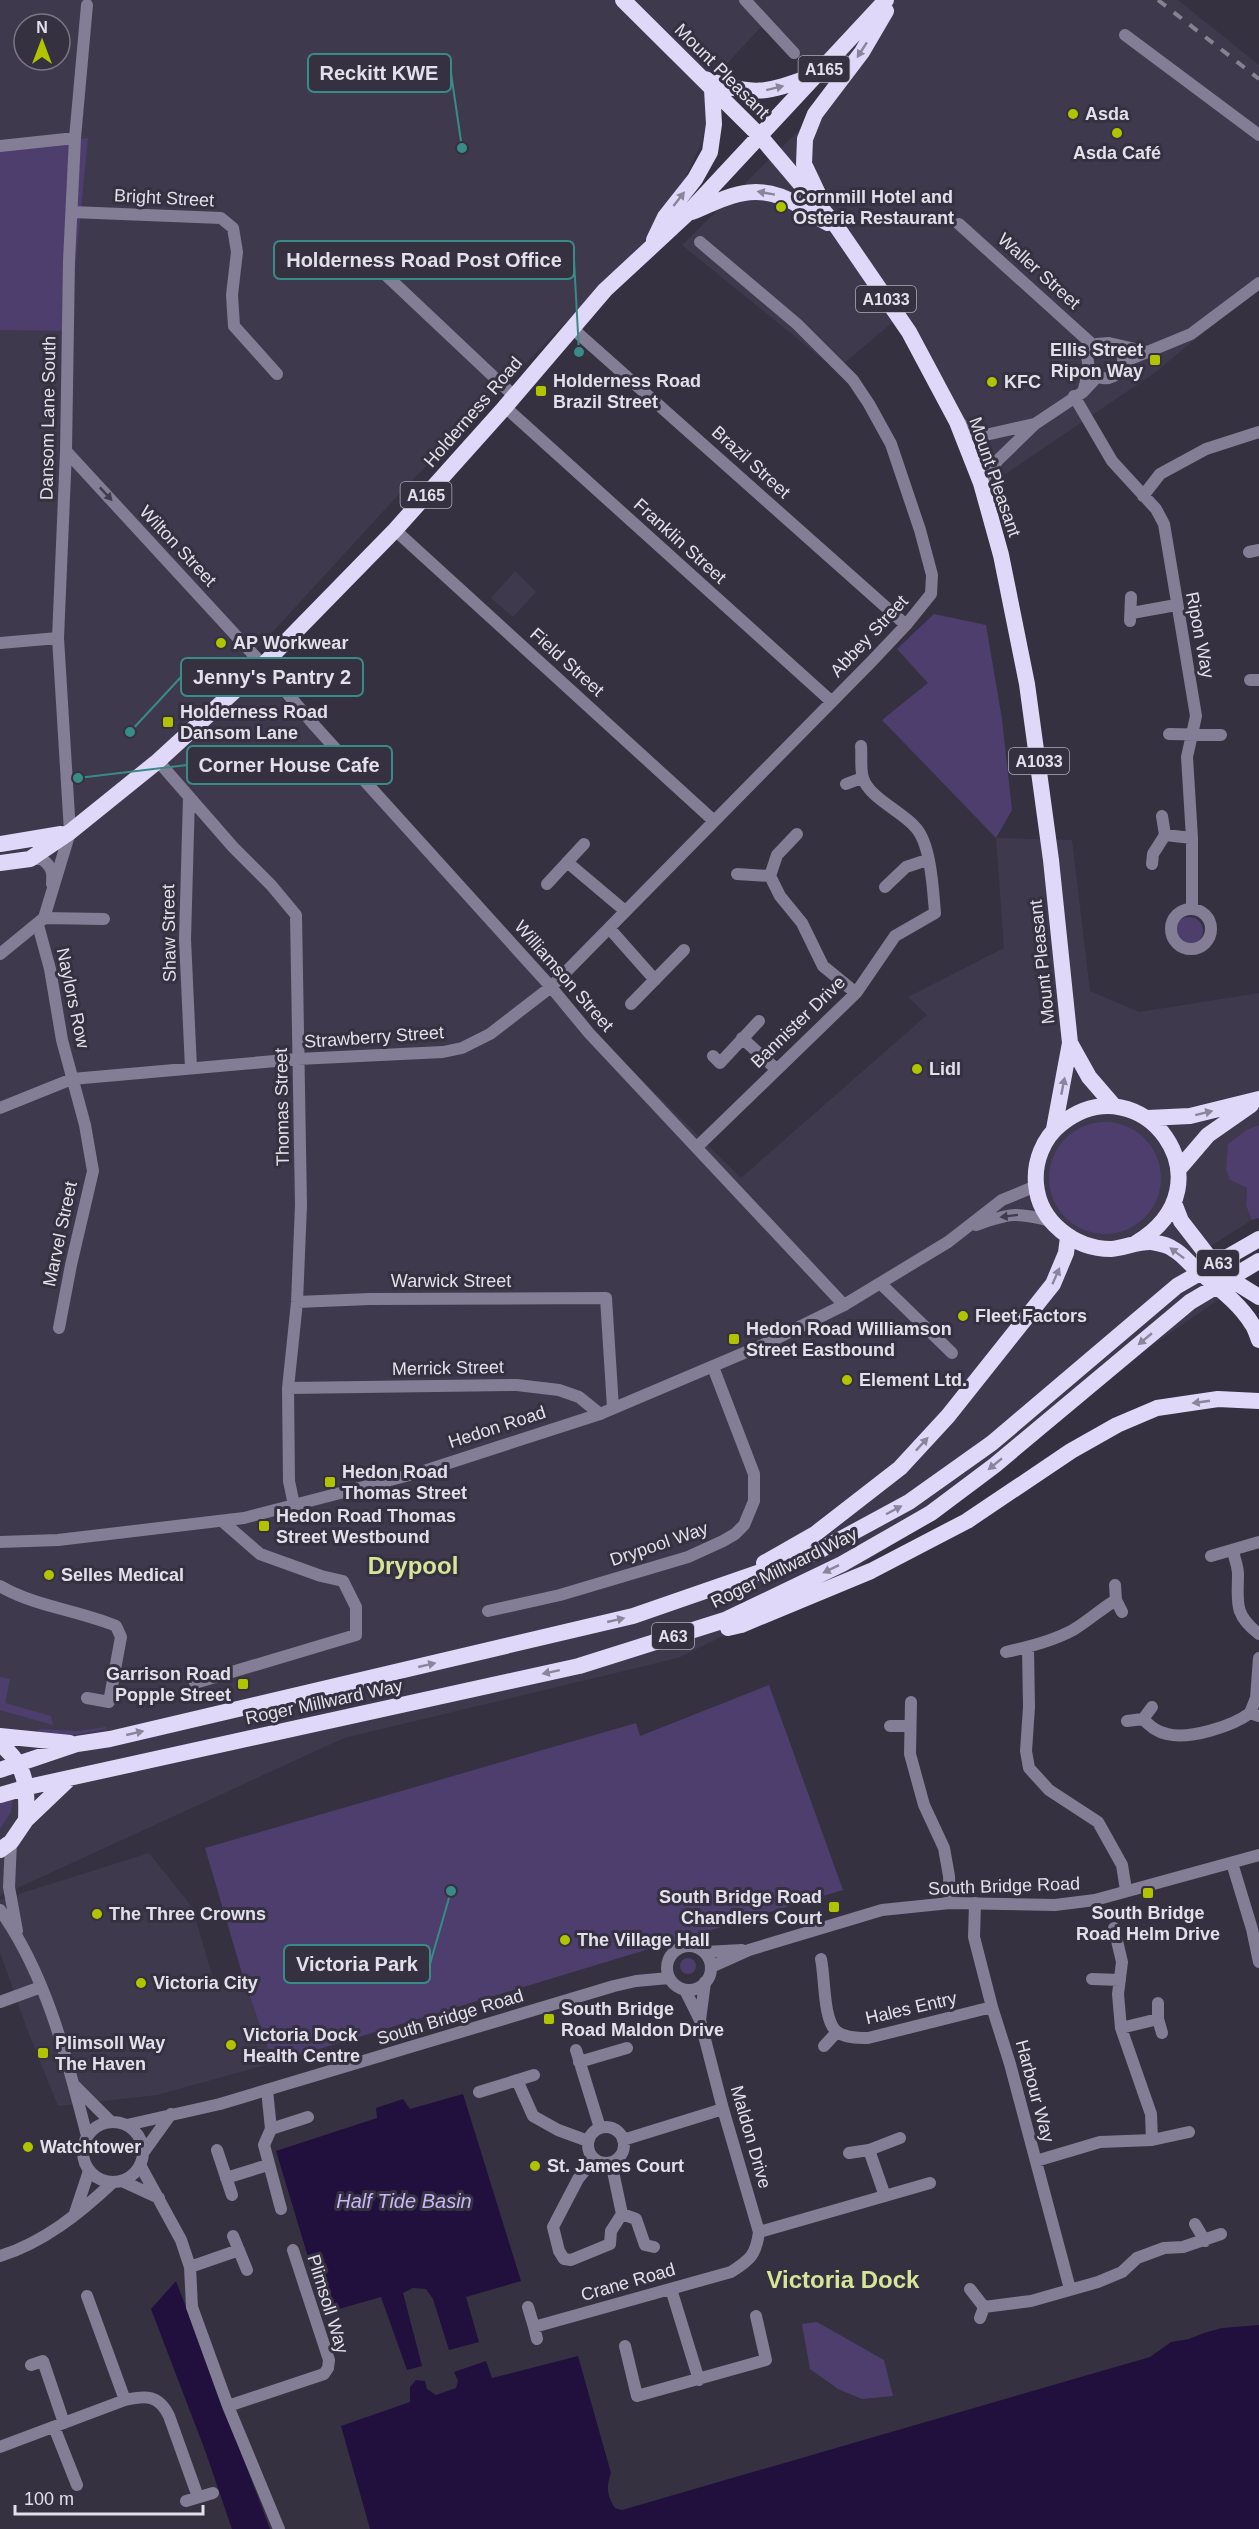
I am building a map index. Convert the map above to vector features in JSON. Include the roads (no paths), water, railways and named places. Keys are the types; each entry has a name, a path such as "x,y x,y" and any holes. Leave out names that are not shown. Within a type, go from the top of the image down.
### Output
{"highway":[{"name":"Mount Pleasant","path":"623,0 759,135 832,221 909,332 957,422 981,483 1001,555 1036,738 1070,1043"},
{"name":"Holderness Road","path":"70,832 158,761 263,665 394,530 605,291 687,214 759,135 820,74 886,0"},
{"path":"832,221 804,164 805,139 815,114 862,52 892,0"},
{"path":"698,76 735,89 754,92 773,90 820,74"},
{"path":"650,249 664,217 695,179 710,152 714,124 712,90"},
{"path":"687,214 730,196 751,191 770,192 832,221"},
{"name":"A165","path":"0,844 70,832"},
{"name":"A165","path":"0,863 30,859 70,832"},
{"name":"A1033","path":"1070,1043 1089,1077 1114,1106"},
{"name":"A1033","path":"1054,1130 1070,1043"},
{"name":"A1033","path":"1148,1118 1191,1116 1259,1099"},
{"name":"A1033","path":"1178,1170 1208,1135 1259,1099"},
{"name":"A1033","path":"1114,1106 1132,1110 1148,1118 1163,1132 1173,1150 1178,1170 1178,1187 1174,1203 1159,1226 1136,1243 1113,1249 1090,1247 1068,1237 1050,1221 1041,1204 1036,1185 1037,1165 1043,1146 1054,1130 1071,1116 1092,1108 1114,1106"},
{"path":"1174,1203 1181,1221 1222,1274 1259,1297"},
{"name":"A63","path":"721,1586 815,1534 900,1468 948,1416 1053,1284 1066,1253 1068,1237"},
{"name":"Roger Millward Way","path":"0,1770 18,1762 77,1744 110,1739 633,1616 815,1553 909,1502 992,1443 1177,1286 1259,1239"},
{"path":"1136,1243 1152,1242 1172,1248 1228,1297 1252,1324 1259,1340"},
{"name":"Roger Millward Way","path":"0,1795 579,1666 725,1620 842,1564 931,1513 995,1465 1190,1302 1259,1261"},
{"name":"A63","path":"579,1666 741,1625 871,1571 967,1521 1071,1451 1117,1425 1157,1408 1218,1399 1259,1401"},
{"name":"Roger Millward Way","path":"0,1736 77,1744"},
{"path":"0,1744 18,1762 28,1787 26,1820"},
{"path":"6,1846 26,1820 70,1778"}],"street":[{"path":"745,0 795,53"},
{"name":"Dansom Lane South","path":"41,921 52,894 70,832 58,638 66,451 69,261 75,138 87,4"},
{"path":"1125,35 1259,135"},
{"path":"0,146 75,138"},
{"name":"Bright Street","path":"72,212 220,218 233,228 237,252 232,295 234,326 277,374"},
{"name":"Waller Street","path":"959,224 1094,345"},
{"name":"Abbey Street","path":"551,987 624,910 832,702 906,625 931,594 932,575 920,530 891,444 852,380 797,324 700,242"},
{"name":"Franklin Street","path":"355,246 509,402 832,702"},
{"path":"1123,362 1191,334 1259,283"},
{"name":"Brazil Street","path":"572,327 906,625"},
{"path":"1113,344 1121,351 1123,362 1121,369 1113,377 1104,379 1093,373 1087,356 1094,345 1104,342 1150,352"},
{"path":"981,483 998,460 1035,424 1060,409 1078,394 1093,373"},
{"name":"Ripon Way","path":"1078,394 1112,460 1156,509 1164,524 1196,716 1187,757 1192,838 1192,909"},
{"path":"957,422 981,436 1035,424"},
{"path":"1143,496 1161,474 1206,449 1259,432"},
{"name":"Wilton Street","path":"66,451 263,665"},
{"name":"Field Street","path":"394,530 714,821"},
{"path":"1131,597 1131,617 1176,605"},
{"path":"0,643 58,638"},
{"name":"Williamson Street","path":"263,665 315,726 551,987 589,1033 844,1305"},
{"path":"1169,734 1221,735"},
{"path":"846,784 862,778 861,746"},
{"name":"Thomas Street","path":"158,761 296,915 301,1205 297,1302 288,1388 289,1481 294,1505"},
{"name":"Bannister Drive","path":"697,1147 856,993 895,936 935,913 927,860 917,828 868,789 862,778"},
{"name":"Shaw Street","path":"189,797 185,939 191,1068"},
{"path":"1152,864 1153,854 1165,834 1162,816"},
{"path":"797,834 777,855 770,876 780,896 802,923 823,966 856,993"},
{"path":"1165,834 1192,838"},
{"path":"546,884 584,844"},
{"path":"30,859 42,859 53,870 52,894"},
{"path":"885,887 906,867 927,860"},
{"path":"567,862 624,910"},
{"path":"737,874 770,876"},
{"path":"0,954 41,921 104,919"},
{"name":"Naylors Row","path":"41,921 62,1040 72,1079"},
{"path":"609,928 655,980"},
{"path":"631,1004 684,950"},
{"name":"Strawberry Street","path":"0,1108 72,1079 298,1059 406,1055 462,1048 490,1034 551,987"},
{"path":"713,1056 720,1062 759,1021"},
{"path":"742,1038 776,1069"},
{"name":"Marvel Street","path":"59,1328 93,1171 86,1125 72,1079"},
{"name":"Hedon Road","path":"0,1542 58,1540 222,1521 421,1472 600,1414 713,1367 844,1305 968,1228 1002,1200 1036,1185"},
{"name":"Hedon Road","path":"968,1228 1008,1214 1050,1221"},
{"path":"881,1284 952,1353"},
{"name":"Warwick Street","path":"297,1302 370,1299 606,1298 613,1408"},
{"name":"Drypool Way","path":"488,1611 560,1595 688,1557 723,1541 744,1525 754,1501 754,1474 713,1367"},
{"name":"Merrick Street","path":"288,1388 517,1385 559,1390 579,1397 600,1414"},
{"path":"195,1683 356,1635 356,1607 343,1581 321,1576 260,1554 222,1521"},
{"path":"1211,1556 1259,1542"},
{"path":"1233,1551 1238,1574 1237,1603 1248,1625 1259,1634"},
{"path":"1006,1652 1028,1648 1073,1630 1119,1606 1115,1585"},
{"path":"0,1586 59,1609 99,1619 116,1626 121,1637 109,1701 87,1698"},
{"path":"1028,1648 1029,1707 1026,1751 1029,1768 1049,1790 1098,1822 1122,1865 1126,1890"},
{"path":"1143,1719 1155,1730 1183,1736 1236,1722 1255,1714 1259,1658"},
{"path":"911,1701 910,1754 924,1805 944,1848 950,1876 950,1903"},
{"path":"1127,1721 1143,1719 1152,1707"},
{"path":"890,1726 910,1726"},
{"path":"6,1846 9,1887 17,1934"},
{"name":"South Bridge Road","path":"711,1966 750,1950 882,1910 950,1903 1055,1905 1095,1900 1259,1855"},
{"path":"1232,1863 1252,1929 1259,1962"},
{"name":"Harbour Way","path":"975,1903 974,1937 1070,2289"},
{"path":"0,1910 17,1934 41,1987 74,2085 87,2136 82,2154 89,2172 95,2178 117,2182 159,2198"},
{"path":"1114,1928 1122,1962 1118,1994 1121,2028 1151,2114 1152,2140"},
{"path":"683,1946 698,1947 705,1952 711,1966 705,1982 699,1987 685,1989 678,1988 669,1978 667,1962 673,1952 683,1946"},
{"name":"South Bridge Road","path":"705,1952 750,1950"},
{"path":"821,1959 825,1980 826,2007 837,2032 824,2046"},
{"name":"South Bridge Road","path":"636,1981 667,1962"},
{"name":"South Bridge Road","path":"127,2126 220,2104 636,1981 669,1978"},
{"path":"1092,1979 1120,1980"},
{"name":"Maldon Drive","path":"700,2020 705,1982"},
{"path":"0,2002 41,1987"},
{"name":"Maldon Drive","path":"685,1989 700,2020 759,2232"},
{"path":"1158,2003 1158,2019 1162,2033"},
{"name":"Hales Entry","path":"837,2032 852,2037 868,2038 992,2007"},
{"path":"1121,2028 1158,2019"},
{"path":"600,2128 577,2056 627,2048"},
{"path":"479,2092 534,2075"},
{"path":"517,2080 533,2116 558,2130 588,2141"},
{"path":"74,2085 111,2122"},
{"path":"267,2090 271,2129 264,2145 281,2209"},
{"path":"623,2140 723,2109"},
{"path":"0,2256 11,2253 73,2217 117,2182 135,2172 171,2114"},
{"path":"271,2129 308,2117"},
{"path":"87,2136 102,2124 111,2122 127,2126 139,2137 141,2159 181,2240 190,2267 192,2307 228,2406 279,2529"},
{"path":"611,2127 623,2140 622,2154 611,2162 603,2163 589,2152 588,2141 591,2134 600,2128 611,2127"},
{"path":"1036,2161 1100,2142 1152,2140 1190,2132"},
{"path":"849,2153 869,2150 900,2138"},
{"path":"217,2150 232,2195"},
{"path":"869,2150 885,2196"},
{"path":"594,2158 578,2179 553,2226 559,2251 564,2259 571,2260 609,2244 611,2231 622,2214 611,2162"},
{"path":"226,2178 268,2165"},
{"path":"73,2217 89,2172"},
{"path":"759,2232 930,2183"},
{"path":"622,2214 636,2219 645,2245 654,2247"},
{"path":"1195,2224 1205,2241"},
{"name":"Crane Road","path":"528,2307 536,2333 731,2272 748,2261 757,2248 759,2232"},
{"path":"970,2289 982,2313 1098,2282 1122,2272 1137,2258 1164,2248 1183,2247 1205,2241 1221,2234"},
{"path":"233,2236 247,2270"},
{"path":"190,2267 238,2250"},
{"name":"Plimsoll Way","path":"228,2406 324,2374 328,2368 329,2360 293,2250"},
{"path":"671,2289 699,2380"},
{"path":"87,2296 125,2400"},
{"path":"624,2346 637,2396 766,2360 756,2316"},
{"path":"30,2365 43,2361 77,2485"},
{"path":"0,2447 125,2400 141,2396 154,2398 164,2405 192,2499 213,2493"}],"water":[{"name":"Half Tide Basin","path":"463,2094 521,2281 466,2297 479,2342 449,2350 433,2299 426,2289 413,2288 403,2293 422,2366 407,2370 381,2297 325,2313 276,2151 377,2118 376,2108 403,2099 410,2109"},
{"path":"176,2281 270,2529 232,2529 206,2453 151,2309"},
{"path":"1259,2325 1259,2529 370,2529 341,2426 410,2402 410,2387 416,2380 425,2381 427,2389 436,2395 456,2388 458,2381 454,2372 486,2361 492,2378 578,2356 611,2473 608,2483 610,2499 615,2508 622,2510 1150,2357 1171,2342 1189,2339 1222,2328"}],"railway":[{"path":"1158,0 1259,79"}],"place":[{"name":"Asda","path":"1073,114"},
{"name":"Asda Café","path":"1117,133"},
{"name":"Reckitt KWE","path":"462,148"},
{"name":"Cornmill Hotel and Osteria Restaurant","path":"781,207"},
{"name":"Holderness Road Post Office","path":"579,352"},
{"name":"Ellis Street Ripon Way","path":"1155,360"},
{"name":"KFC","path":"992,382"},
{"name":"Holderness Road Brazil Street","path":"541,391"},
{"name":"AP Workwear","path":"221,643"},
{"name":"Holderness Road Dansom Lane","path":"168,722"},
{"name":"Jenny's Pantry 2","path":"130,732"},
{"name":"Corner House Cafe","path":"78,778"},
{"name":"Lidl","path":"917,1069"},
{"name":"Fleet Factors","path":"963,1316"},
{"name":"Hedon Road Williamson Street Eastbound","path":"734,1339"},
{"name":"Element Ltd.","path":"847,1380"},
{"name":"Hedon Road Thomas Street","path":"330,1482"},
{"name":"Hedon Road Thomas Street Westbound","path":"264,1526"},
{"name":"Selles Medical","path":"49,1575"},
{"name":"Garrison Road Popple Street","path":"243,1684"},
{"name":"Victoria Park","path":"451,1891"},
{"name":"South Bridge Road Helm Drive","path":"1148,1893"},
{"name":"South Bridge Road Chandlers Court","path":"834,1907"},
{"name":"The Three Crowns","path":"97,1914"},
{"name":"The Village Hall","path":"565,1940"},
{"name":"Victoria City","path":"141,1983"},
{"name":"South Bridge Road Maldon Drive","path":"549,2019"},
{"name":"Victoria Dock Health Centre","path":"231,2045"},
{"name":"Plimsoll Way The Haven","path":"43,2053"},
{"name":"Watchtower","path":"28,2147"},
{"name":"St. James Court","path":"535,2166"}],"district":[{"name":"Drypool","path":"413,1565"},
{"name":"Victoria Dock","path":"843,2279"}]}
